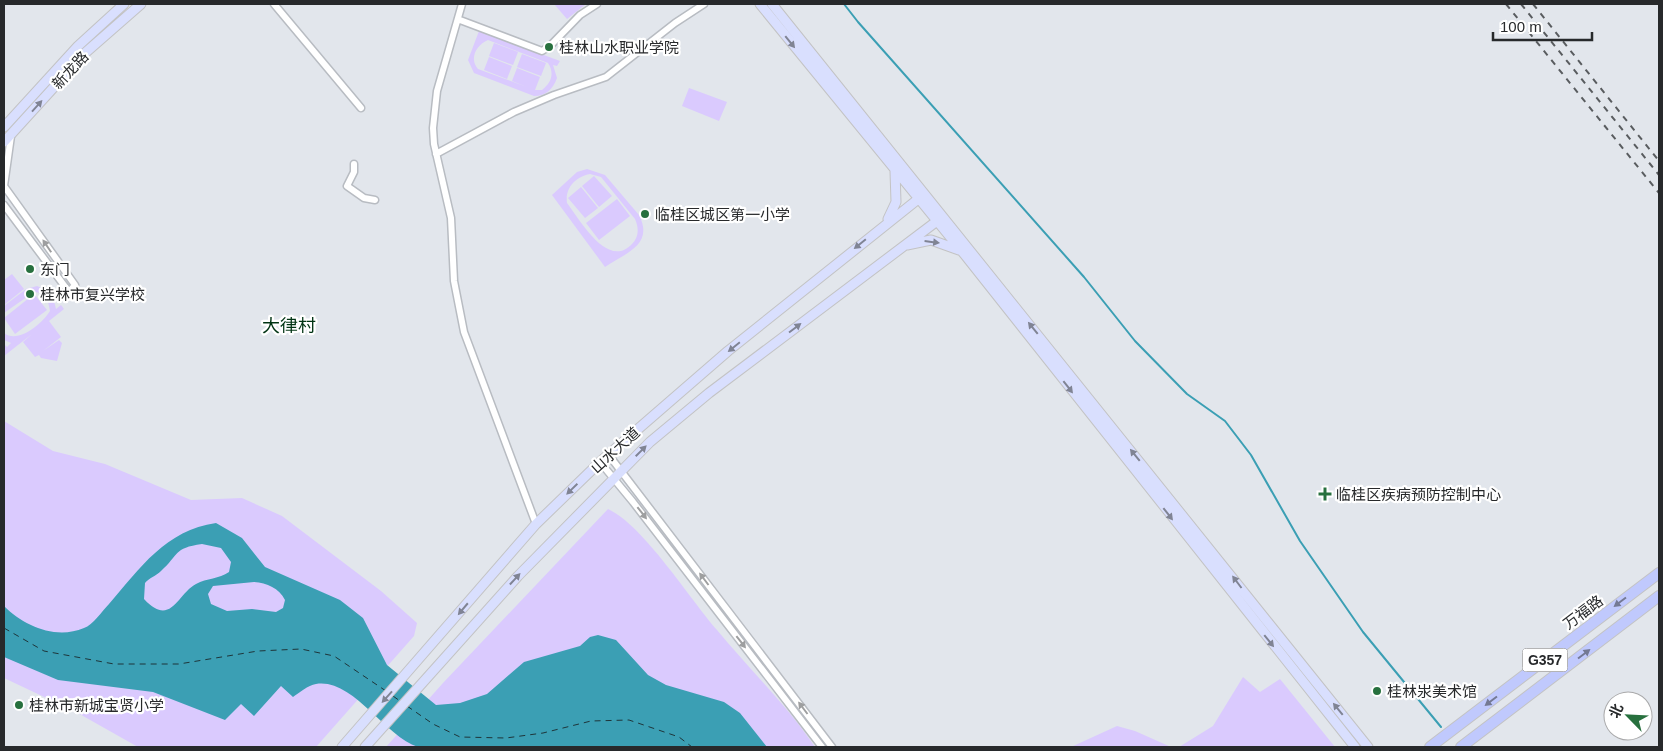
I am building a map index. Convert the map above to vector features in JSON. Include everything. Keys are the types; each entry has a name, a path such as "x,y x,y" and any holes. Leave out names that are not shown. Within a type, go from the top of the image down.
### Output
{"highway":[{"name":"万福路","path":"1430,747 1659,573"},
{"name":"G357","path":"1461,747 1659,596"}],"main road":[{"name":"新龙路","path":"4,126 78,46 124,4"},
{"name":"新龙路","path":"4,142 85,53 142,4"},
{"path":"760,4 894,169 922,196"},
{"path":"772,4 922,196 1366,744 1373,747"},
{"path":"885,224 896,202 897,180 894,169"},
{"name":"山水大道","path":"342,747 536,524 608,454 728,351 922,196"},
{"path":"940,218 962,251 1354,747"},
{"name":"山水大道","path":"365,747 518,576 650,442 708,393 940,218"},
{"path":"902,247 931,240 962,251"}],"street":[{"path":"274,4 361,108"},
{"path":"462,4 460,20 437,90 433,128 436,154 451,218 454,281 464,332 536,524"},
{"path":"460,20 542,51 550,46 580,15 598,4"},
{"path":"436,154 514,112 606,78 675,23 704,4"},
{"path":"4,206 69,292 75,285 4,186 12,134"},
{"path":"354,164 354,172 347,186 364,198 375,200"},
{"path":"608,454 832,747"},
{"path":"600,462 822,747"}],"shaded area":[{"path":"554,4 586,4 567,19"},
{"path":"479,31 560,61 557,66 553,65 557,78 551,89 542,95 534,96 474,73 468,60","holes":["488,40 548,63 552,75 550,81 542,90 535,90 540,77 517,68 512,81 527,87 478,69 475,65 474,57 480,45"]},
{"path":"494,43 518,52 513,65 489,56"},
{"path":"522,54 546,63 541,76 517,67"},
{"path":"489,57 512,66 507,79 484,70"},
{"path":"689,88 727,102 719,121 682,106"},
{"path":"587,169 605,175 639,215 643,226 643,234 635,248 605,267 552,195 577,172","holes":["590,174 601,177 636,222 638,229 636,238 632,244 623,250 614,251 604,247 595,240 567,203 569,188 572,184 585,175"]},
{"path":"594,176 612,196 599,207 582,186"},
{"path":"581,187 598,208 585,218 568,198"},
{"path":"617,199 630,216 599,240 586,223"},
{"path":"12,274 24,289 4,305 4,280"},
{"path":"37,286 52,293 56,309 61,305 64,309 49,321 61,337 43,351 59,340 62,343 57,361 41,358 39,355 35,357 23,342 32,334 4,356 4,344 7,347 11,343 4,340 4,333 10,336 23,334 36,327 50,311 47,297 42,293 34,292 4,313 4,306 26,289"},
{"path":"34,294 47,310 15,334 4,318"},
{"path":"4,421 53,451 105,464 191,500 242,498 282,516 381,591 417,623 414,636 316,747 138,747 76,712 4,678"},
{"path":"608,509 636,530 651,546 706,617 780,702 815,747 386,747 443,683"},
{"path":"1243,677 1260,692 1280,679 1335,747 1179,747 1213,726"},
{"path":"1117,726 1135,731 1171,747 1071,747"}],"water":[{"path":"216,523 242,538 265,567 340,600 363,618 387,665 436,705 460,703 487,694 524,662 580,646 590,637 598,635 616,640 648,675 666,685 724,702 740,713 767,747 418,747 405,741 393,732 356,698 330,685 316,684 307,687 293,697 281,686 254,716 241,704 225,720 153,692 58,680 4,657 4,606 21,620 41,629 62,632 84,628 94,621 143,564 155,553 168,542 198,527","holes":["202,544 221,548 231,562 229,572 196,584 167,610 153,607 144,599 145,583 147,581 161,571 181,550","254,582 276,589 285,600 283,608 276,612 252,609 227,611 211,604 208,594 213,586"]}],"waterway":[{"path":"844,4 1084,277 1135,341 1187,394 1225,421 1251,455 1300,541 1363,632 1441,727"}],"ferry route":[{"path":"4,628 44,651 114,664 179,664 258,651 301,649 334,656 386,691"},
{"path":"393,696 400,701"},
{"path":"407,706 433,724 460,737 506,738 543,733 591,721 629,720 679,737 692,747"}],"railway":[{"path":"1506,4 1659,193"},
{"path":"1521,4 1659,175"},
{"path":"1533,4 1659,161"}],"place":[{"name":"桂林山水职业学院","path":"549,47"},
{"name":"临桂区城区第一小学","path":"645,214"},
{"name":"东门","path":"30,269"},
{"name":"桂林市复兴学校","path":"30,294"},
{"name":"临桂区疾病预防控制中心","path":"1325,494"},
{"name":"桂林汖美术馆","path":"1377,691"},
{"name":"桂林市新城宝贤小学","path":"19,705"}],"district":[{"name":"大律村","path":"289,326"}]}
